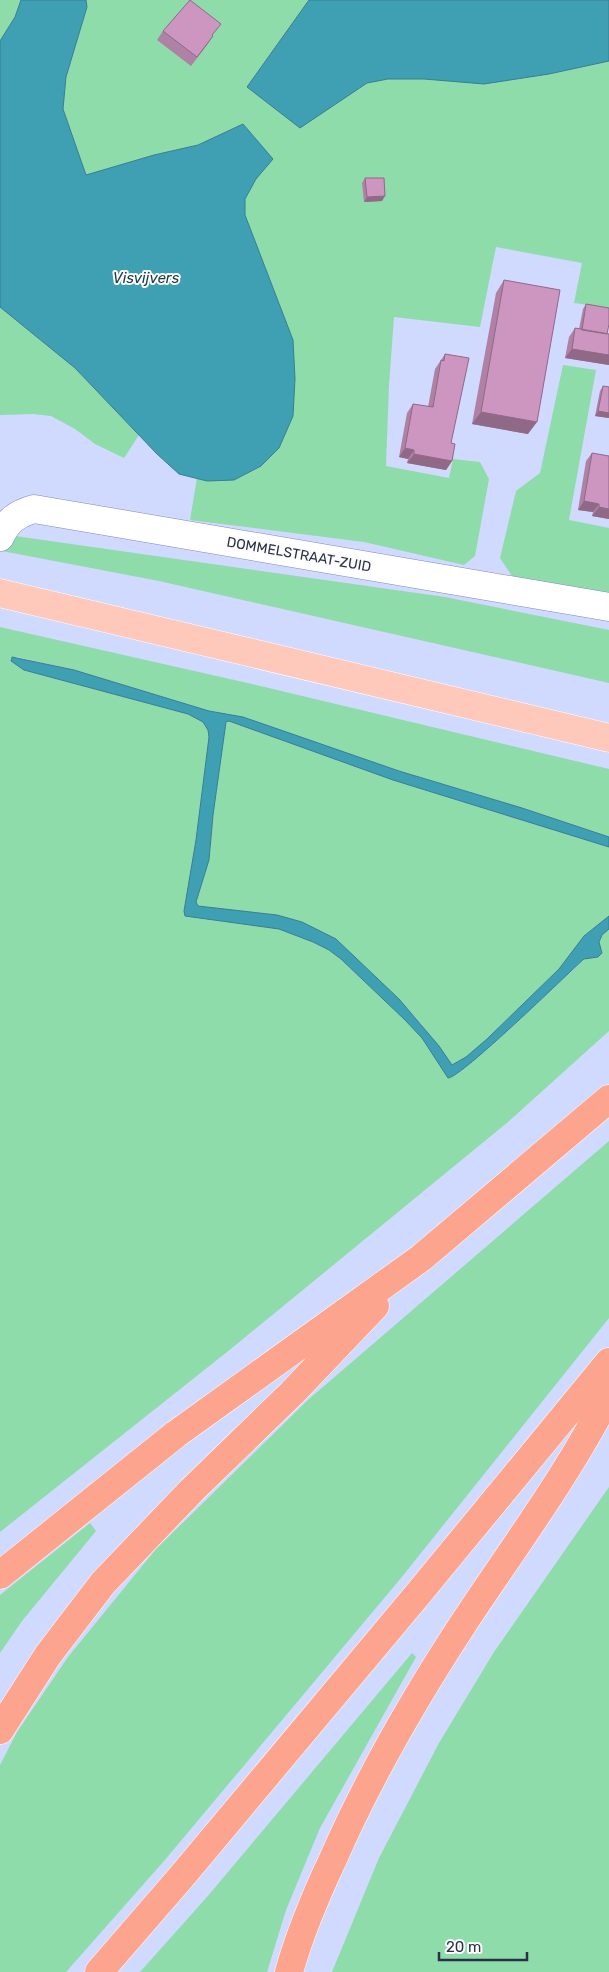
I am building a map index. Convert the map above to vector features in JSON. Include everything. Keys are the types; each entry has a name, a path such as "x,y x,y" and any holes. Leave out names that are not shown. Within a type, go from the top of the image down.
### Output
{"highway":[{"path":"0,1575 176,1434 421,1258 609,1099"},
{"path":"0,1730 48,1655 103,1583 192,1490 292,1393 421,1258"},
{"path":"99,1972 189,1868 380,1640 609,1362"},
{"path":"289,1972 308,1918 342,1838 402,1722 463,1624 538,1516 592,1428 609,1394"}],"main road":[{"path":"0,593 609,738"}],"street":[{"name":"DOMMELSTRAAT-ZUID","path":"0,537 6,525 18,514 34,509 609,607"}],"shaded area":[{"path":"0,0 21,0 15,17 0,41"},
{"path":"86,0 309,0 247,87 300,127 367,83 388,79 549,74 609,61 609,308 574,303 582,263 496,247 480,327 394,317 386,466 449,478 453,459 480,462 489,479 475,556 464,565 364,542 190,520 197,478 207,481 264,268 245,215 245,199 256,179 272,159 243,124 198,145 154,155 86,176 63,109 66,77 87,7"},
{"path":"0,307 75,368 139,435 124,458 95,444 75,429 51,416 33,414 0,415"},
{"path":"563,365 596,370 569,520 609,528 609,600 516,582 500,558 516,491 540,473"},
{"path":"8,535 445,597 609,630 609,683 159,581 2,551"},
{"path":"0,627 243,682 609,769 609,837 522,808 399,771 243,717 209,711 74,670 17,657 10,659 24,670 188,714 203,722 208,730 209,737 196,840 184,911 187,916 279,929 329,950 341,959 422,1038 447,1076 484,1052 585,959 598,957 601,951 600,938 609,929 609,1031 508,1122 232,1348 0,1532"},
{"path":"229,721 393,780 609,847 609,916 584,936 559,969 487,1039 466,1057 452,1065 421,1024 399,999 375,978 302,922 277,915 198,906 196,902 209,860 225,724"},
{"path":"609,1141 609,1318 401,1578 164,1861 66,1972 0,1972 0,1765 17,1732 68,1657 156,1549 309,1399"},
{"path":"609,1487 609,1972 332,1972 379,1858 439,1743 494,1652"},
{"path":"90,1523 96,1531 22,1621 0,1653 0,1595"},
{"path":"412,1653 416,1657 320,1828 286,1910 267,1972 140,1972 207,1897"}],"water":[{"name":"Visvijvers","path":"21,0 86,0 87,7 66,77 63,109 86,175 154,155 198,145 243,124 273,159 256,179 245,199 245,215 293,340 295,379 293,416 279,448 261,466 234,480 207,481 179,474 157,454 75,368 0,307 0,41 15,17"},
{"path":"309,0 609,0 609,61 549,74 484,84 424,79 388,79 367,83 300,128 247,87"},
{"path":"12,657 74,670 209,711 243,717 399,771 522,808 609,837 609,847 393,780 229,721 226,722 213,815 209,860 196,902 198,906 277,915 302,922 336,939 399,999 439,1046 452,1065 466,1057 487,1039 559,969 584,936 609,916 609,929 602,935 599,942 602,953 598,957 584,959 473,1061 448,1078 422,1038 341,959 329,950 279,929 185,916 184,911 196,840 209,737 208,730 203,722 188,714 24,670 11,661"}],"building":[{"path":"190,0 221,24 197,57 163,31"},
{"path":"365,178 384,178 385,196 367,197"},
{"path":"504,280 560,290 537,422 481,412"},
{"path":"586,304 609,308 607,334 582,330"},
{"path":"575,328 609,334 609,355 572,349"},
{"path":"445,354 469,358 451,443 455,444 452,461 414,454 414,450 405,448 413,404 433,407 441,360 444,361"},
{"path":"603,386 609,387 609,413 598,411"},
{"path":"592,453 609,456 609,509 599,507 599,504 584,501"}]}
